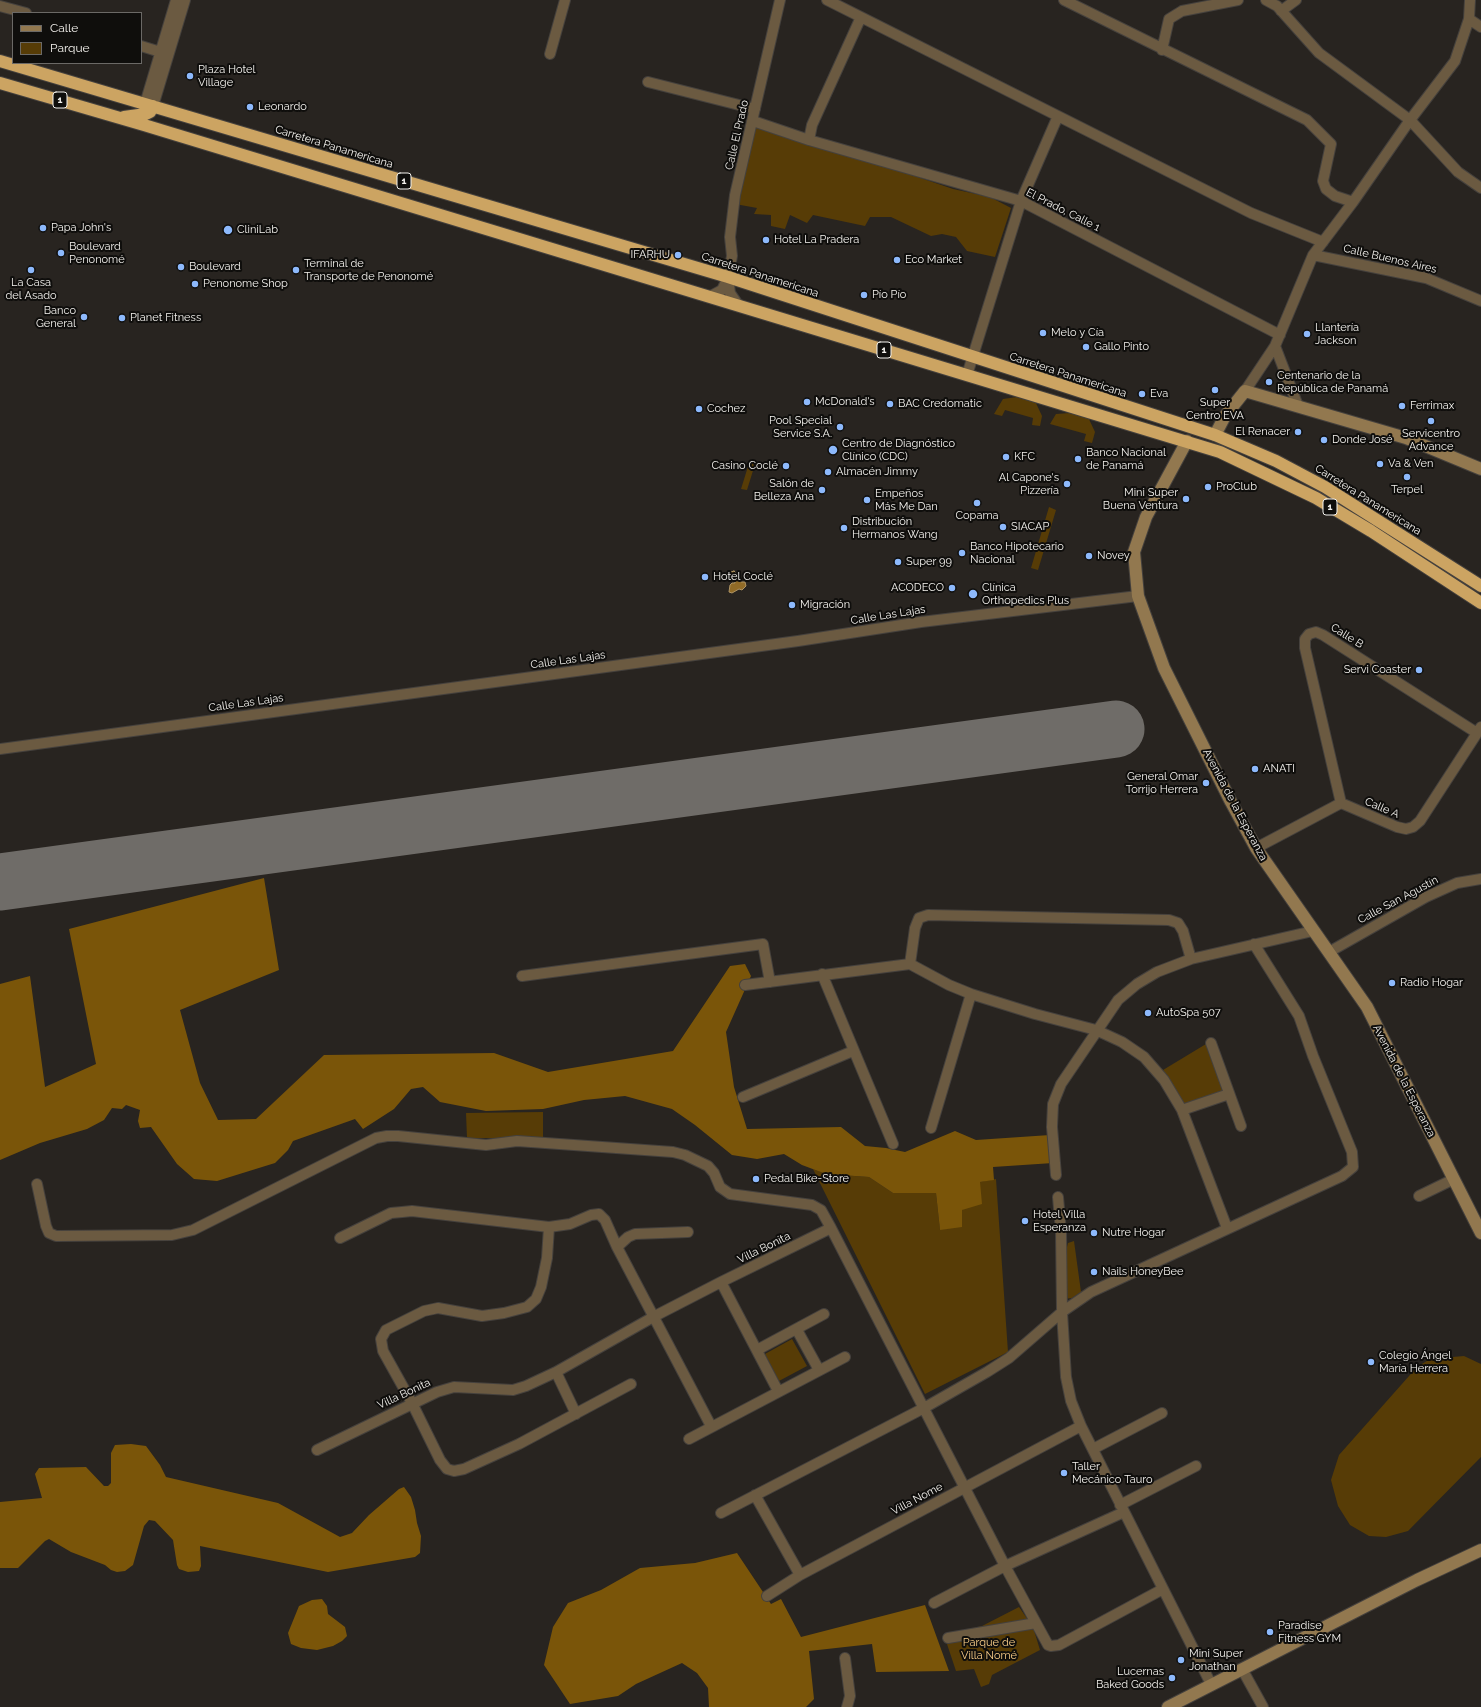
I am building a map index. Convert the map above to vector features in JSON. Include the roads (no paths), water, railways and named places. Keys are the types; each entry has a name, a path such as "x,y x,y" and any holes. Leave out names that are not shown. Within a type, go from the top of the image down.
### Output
{"highway":[{"name":"Carretera Panamericana","path":"0,61 148,108 728,278 972,358 1215,435 1276,461 1325,486 1481,586"},
{"name":"1","path":"0,83 162,130 1220,452 1316,498 1371,531 1481,603"},
{"path":"119,117 148,108 162,130"},
{"name":"1","path":"967,375 978,371 990,371 1090,401 1097,402 1104,400"},
{"path":"1167,436 1191,436 1210,441 1215,435"}],"street":[{"path":"165,53 176,0"},
{"path":"148,108 165,53 185,0"},
{"path":"550,54 565,0"},
{"name":"Calle El Prado","path":"728,278 732,256 731,232 735,196 780,0"},
{"path":"827,0 1251,212 1323,242"},
{"path":"1064,0 1162,50 1307,120 1331,144 1323,182 1326,189 1335,196 1353,202"},
{"path":"1162,50 1169,19 1182,11 1238,0"},
{"path":"1266,0 1277,6 1318,53 1410,120 1458,172 1481,188"},
{"path":"1281,11 1296,0"},
{"path":"1215,435 1225,416 1245,391 1275,346 1313,255 1455,60 1469,19 1470,0"},
{"path":"0,6 22,12"},
{"path":"810,140 812,124 861,17"},
{"path":"1469,19 1481,27"},
{"path":"142,46 165,53"},
{"path":"648,82 755,109"},
{"path":"967,375 1021,201 1058,116"},
{"name":"El Prado, Calle 1","path":"752,121 810,140 1021,201 1280,335"},
{"name":"Calle Buenos Aires","path":"1313,255 1426,278 1481,301"},
{"path":"709,297 722,290 728,278"},
{"path":"728,278 730,293 739,306"},
{"path":"1275,346 1298,406"},
{"path":"1245,391 1406,438 1481,469"},
{"path":"1199,430 1214,424 1225,416"},
{"name":"Avenida de la Esperanza","path":"1187,442 1146,517 1134,552 1138,596 1164,668 1231,802 1256,848 1367,1008 1481,1233"},
{"name":"Calle Las Lajas","path":"0,748 798,642 921,622 1138,596"},
{"name":"Calle B","path":"1341,803 1305,648 1305,639 1309,634 1316,632 1323,635 1479,730"},
{"name":"Calle A","path":"1341,803 1397,827 1406,829 1413,827 1420,821 1479,730"},
{"path":"1256,848 1341,803"},
{"name":"Calle San Agustín","path":"1329,952 1426,897 1457,883 1481,879"},
{"path":"910,964 915,928 919,918 928,915 1169,920 1178,923 1183,931 1191,959"},
{"path":"1056,1175 1052,1127 1053,1104 1061,1084 1096,1030 1118,1000 1136,984 1157,972 1191,959 1313,931"},
{"path":"522,976 763,944 770,982"},
{"path":"721,1513 964,1386 1009,1358 1062,1312 1091,1292 1342,1176 1354,1167 1352,1152 1298,1016 1254,944"},
{"path":"745,984 910,964 948,985 971,994 1035,1014 1096,1030 1122,1042 1144,1057 1164,1080 1182,1110 1227,1228"},
{"path":"822,974 893,1144"},
{"path":"931,1128 971,994"},
{"path":"1211,1042 1241,1126"},
{"path":"743,1097 853,1051"},
{"path":"1182,1110 1229,1094"},
{"path":"37,1184 46,1226 49,1233 56,1236 172,1235 192,1230 376,1138 387,1136 486,1145 517,1141 673,1152 685,1155 708,1166 714,1173 720,1187 730,1194 812,1205 821,1210 832,1228 964,1487 1045,1641 1051,1646 1059,1644 1163,1589"},
{"path":"1419,1196 1454,1179"},
{"path":"1058,1197 1061,1232 1062,1312 1066,1377 1071,1400 1081,1426 1211,1684"},
{"path":"340,1238 391,1213 412,1211 549,1228 570,1224 591,1215 599,1214 605,1220 617,1247 655,1316 711,1426"},
{"path":"549,1228 547,1258 542,1288 536,1299 527,1307 504,1313 482,1316 438,1308 424,1311 386,1330 381,1339 383,1350 412,1403 440,1460 446,1469 454,1471 464,1469 519,1444 631,1384"},
{"name":"Villa Bonita","path":"317,1450 436,1392 454,1387 513,1390 526,1386 556,1372 655,1316 832,1228"},
{"path":"617,1247 631,1235 635,1234 688,1232"},
{"path":"721,1282 778,1391"},
{"path":"757,1350 797,1330 824,1314"},
{"path":"797,1330 819,1370"},
{"path":"689,1439 845,1356"},
{"path":"556,1372 576,1414"},
{"path":"1093,1449 1162,1413"},
{"name":"Villa Nome","path":"768,1596 800,1575 1081,1426"},
{"path":"934,1603 1122,1508 1196,1466"},
{"path":"755,1495 800,1575"},
{"path":"1168,1707 1417,1580 1481,1550"},
{"path":"948,1638 1036,1623"},
{"path":"845,1658 850,1696 847,1707"},
{"path":"1242,1669 1263,1707"}],"place":[{"name":"Plaza Hotel Village","path":"190,76"},
{"name":"Leonardo","path":"250,107"},
{"name":"Papa John's","path":"43,228"},
{"name":"CliniLab","path":"228,230"},
{"name":"Hotel La Pradera","path":"766,240"},
{"name":"Boulevard Penonomé","path":"61,253"},
{"name":"IFARHU","path":"678,255"},
{"name":"Eco Market","path":"897,260"},
{"name":"Boulevard","path":"181,267"},
{"name":"La Casa del Asado","path":"31,270"},
{"name":"Terminal de Transporte de Penonomé","path":"296,270"},
{"name":"Penonome Shop","path":"195,284"},
{"name":"Pío Pío","path":"864,295"},
{"name":"Banco General","path":"84,317"},
{"name":"Planet Fitness","path":"122,318"},
{"name":"Melo y Cía","path":"1043,333"},
{"name":"Llantería Jackson","path":"1307,334"},
{"name":"Gallo Pinto","path":"1086,347"},
{"name":"Centenario de la República de Panamá","path":"1269,382"},
{"name":"Super Centro EVA","path":"1215,390"},
{"name":"Eva","path":"1142,394"},
{"name":"McDonald's","path":"807,402"},
{"name":"BAC Credomatic","path":"890,404"},
{"name":"Ferrimax","path":"1402,406"},
{"name":"Cochez","path":"699,409"},
{"name":"Servicentro Advance","path":"1431,421"},
{"name":"Pool Special Service S.A.","path":"840,427"},
{"name":"El Renacer","path":"1298,432"},
{"name":"Donde José","path":"1324,440"},
{"name":"Centro de Diagnóstico Clínico (CDC)","path":"833,450"},
{"name":"KFC","path":"1006,457"},
{"name":"Banco Nacional de Panamá","path":"1078,459"},
{"name":"Va & Ven","path":"1380,464"},
{"name":"Casino Coclé","path":"786,466"},
{"name":"Almacén Jimmy","path":"828,472"},
{"name":"Terpel","path":"1407,477"},
{"name":"Al Capone's Pizzería","path":"1067,484"},
{"name":"ProClub","path":"1208,487"},
{"name":"Salón de Belleza Ana","path":"822,490"},
{"name":"Mini Super Buena Ventura","path":"1186,499"},
{"name":"Empeños Más Me Dan","path":"867,500"},
{"name":"Copama","path":"977,503"},
{"name":"SIACAP","path":"1003,527"},
{"name":"Distribución Hermanos Wang","path":"844,528"},
{"name":"Banco Hipotecario Nacional","path":"962,553"},
{"name":"Novey","path":"1089,556"},
{"name":"Super 99","path":"898,562"},
{"name":"Hotel Coclé","path":"705,577"},
{"name":"ACODECO","path":"952,588"},
{"name":"Clínica Orthopedics Plus","path":"973,594"},
{"name":"Migración","path":"792,605"},
{"name":"Servi Coaster","path":"1419,670"},
{"name":"ANATI","path":"1255,769"},
{"name":"General Omar Torrijo Herrera","path":"1206,783"},
{"name":"Radio Hogar","path":"1392,983"},
{"name":"AutoSpa 507","path":"1148,1013"},
{"name":"Pedal Bike-Store","path":"756,1179"},
{"name":"Hotel Villa Esperanza","path":"1025,1221"},
{"name":"Nutre Hogar","path":"1094,1233"},
{"name":"Nails HoneyBee","path":"1094,1272"},
{"name":"Colegio Ángel María Herrera","path":"1371,1362"},
{"name":"Taller Mecánico Tauro","path":"1064,1473"},
{"name":"Paradise Fitness GYM","path":"1270,1632"},
{"name":"Mini Super Jonathan","path":"1181,1660"},
{"name":"Lucernas Baked Goods","path":"1172,1678"}],"park label":[{"name":"Parque de Villa Nomé","path":"989,1649"}]}
